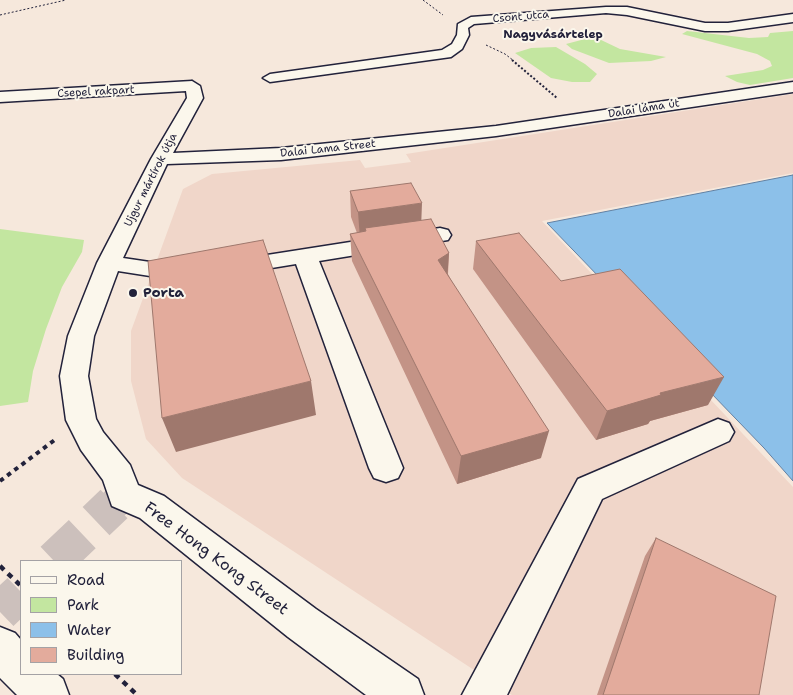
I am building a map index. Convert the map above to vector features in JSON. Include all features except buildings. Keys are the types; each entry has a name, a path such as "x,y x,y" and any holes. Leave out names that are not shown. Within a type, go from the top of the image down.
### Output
{"main road":[{"path":"549,4 564,13"},
{"path":"497,9 509,18"},
{"name":"Csont utca","path":"270,78 446,54 457,46 463,34 462,27 471,21 606,10 627,11 705,27 793,18"},
{"name":"Csepel rakpart","path":"0,97 192,86"},
{"name":"Ujgur mártírok útja","path":"108,269 160,159 195,98 192,86"},
{"name":"Dalai láma út","path":"160,159 281,154 582,119 793,87"},
{"path":"108,269 210,269 440,235"},
{"path":"305,256 386,468"},
{"name":"Free Hong Kong Street","path":"108,269 81,336 74,376 81,420 92,441 118,475 124,495 152,507 302,623 402,695"},
{"path":"484,695 590,489 718,432"},
{"path":"0,648 20,668"},
{"path":"27,675 47,695"}],"path":[{"path":"0,15 66,0"},
{"path":"463,34 506,54 582,119"},
{"path":"0,481 81,420"},
{"path":"0,566 20,585"},
{"path":"116,675 137,695"}],"shaded area":[{"path":"793,94 793,173 542,221 793,487 793,695 512,695 182,478 146,439 131,381 131,331 183,189 212,174 360,160 365,168 411,162 406,154"}],"green space":[{"path":"687,31 749,38 768,37 770,33 793,31 793,78 750,85 737,82 725,76 763,70 772,66 770,61 757,54 682,34"},
{"path":"585,39 599,39 620,49 666,57 651,61 609,63 572,49 566,44"},
{"path":"556,47 585,64 597,74 590,82 572,82 551,78 515,53 531,48"},
{"path":"0,229 84,240 82,252 62,287 46,329 33,371 28,402 0,406"}],"water":[{"path":"793,175 793,481 764,448 547,223"}],"tunnel":[{"path":"113,505 124,495"},
{"path":"55,560 114,504"},
{"path":"0,612 20,593"}],"place":[{"name":"Porta","path":"133,293"}],"district":[{"name":"Nagyvásártelep","path":"553,35"}]}
